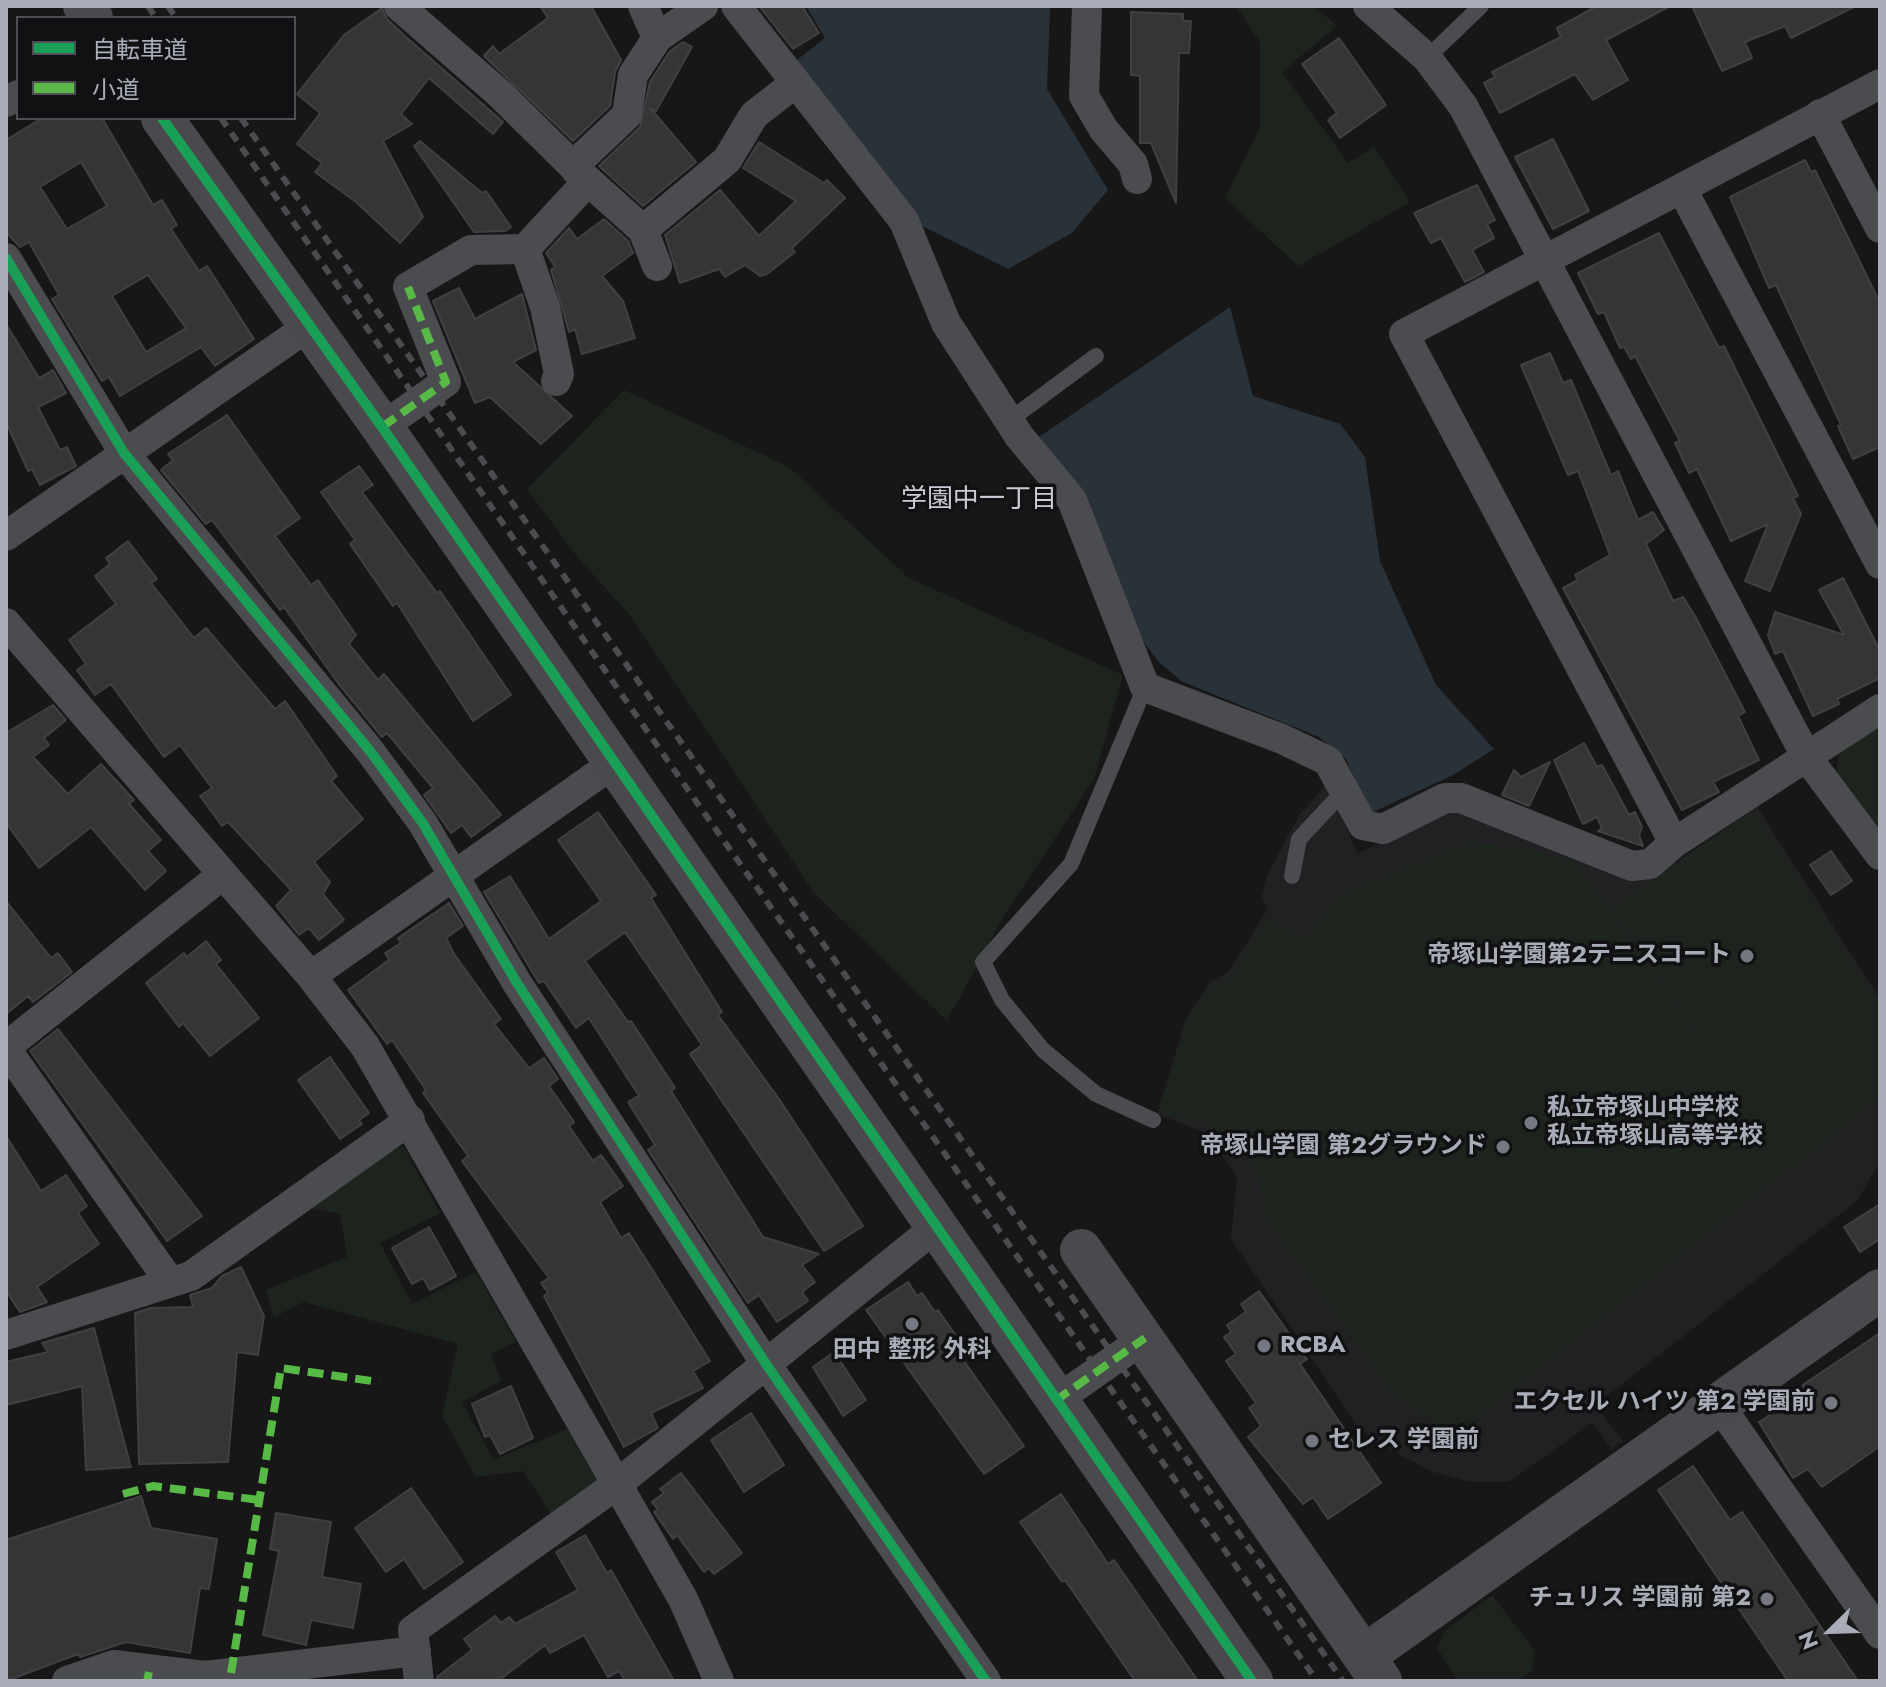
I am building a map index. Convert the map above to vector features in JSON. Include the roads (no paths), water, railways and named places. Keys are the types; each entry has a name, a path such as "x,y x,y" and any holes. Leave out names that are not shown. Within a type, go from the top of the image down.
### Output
{"street":[{"path":"399,6 500,94 643,230 657,266"},
{"path":"643,6 657,38"},
{"path":"525,249 627,115 633,75 657,38 703,6"},
{"path":"736,6 904,221 946,323 1011,419 1019,436 1072,500 1145,687 1282,739 1328,761 1363,825 1383,829 1445,798 1461,798 1632,866 1650,864 1674,843 1880,709"},
{"path":"1087,6 1084,96 1104,130 1133,164 1137,179"},
{"path":"1368,6 1427,58 1463,106 1806,756 1880,855"},
{"path":"643,230 727,160 754,115 794,84"},
{"path":"1674,843 1404,334 1880,84"},
{"path":"1820,114 1880,228"},
{"path":"163,120 382,427 1252,1681"},
{"path":"1682,189 1880,564"},
{"path":"382,427 446,382 408,287 471,250 525,249"},
{"path":"525,249 545,307 559,374 556,381"},
{"path":"6,258 124,453 370,751 422,822 517,983 766,1364 986,1681"},
{"path":"545,307 571,335"},
{"path":"6,536 309,326"},
{"path":"6,623 311,976 365,1046 683,1599 719,1681"},
{"path":"311,976 614,763"},
{"path":"170,1282 6,1048 222,875"},
{"path":"6,1335 191,1276 410,1120"},
{"path":"67,1681 114,1665 205,1676 417,1666 413,1630 616,1485 936,1227"},
{"path":"1081,1250 1372,1669 1488,1565 1880,1290"},
{"path":"1055,1401 1145,1338"},
{"path":"1719,1405 1880,1634"}],"lane":[{"path":"1427,58 1481,6"},
{"path":"1011,419 1096,356"},
{"path":"1145,687 1071,864 983,962 1002,1000 1043,1050 1096,1094 1153,1120"},
{"path":"1292,876 1299,839 1343,792"}],"railway":[{"path":"148,6 155,16"},
{"path":"168,6 175,16"},
{"path":"222,120 693,797 1317,1681"},
{"path":"242,120 1343,1681"}],"place":[{"name":"帝塚山学園第2テニスコート","path":"1747,956"},
{"name":"私立帝塚山中学校 私立帝塚山高等学校","path":"1531,1123"},
{"name":"帝塚山学園 第2グラウンド","path":"1503,1147"},
{"name":"田中 整形 外科","path":"912,1324"},
{"name":"RCBA","path":"1264,1346"},
{"name":"エクセル ハイツ 第2 学園前","path":"1831,1403"},
{"name":"セレス 学園前","path":"1312,1441"},
{"name":"チュリス 学園前 第2","path":"1767,1599"}],"district":[{"name":"学園中一丁目","path":"979,501"}]}
